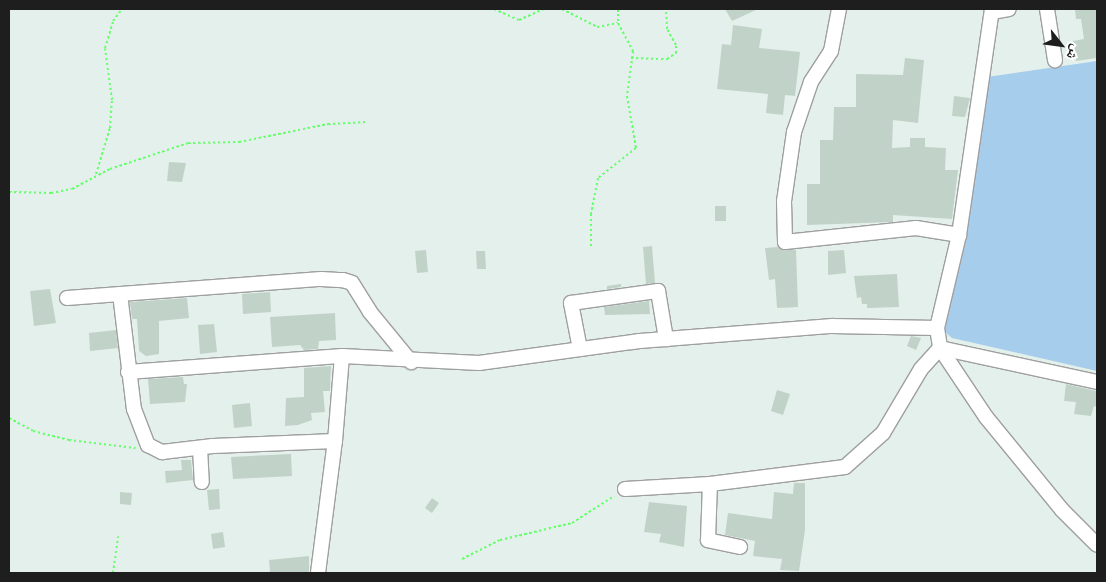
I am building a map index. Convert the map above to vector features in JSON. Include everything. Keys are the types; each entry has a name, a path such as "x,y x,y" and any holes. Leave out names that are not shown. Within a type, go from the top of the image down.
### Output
{"street":[{"path":"839,9 831,51 811,82 794,132 784,201 786,242 916,228 959,235"},
{"path":"1008,9 992,10 959,235 946,300 937,328 940,348 986,417 1062,510 1097,545"},
{"path":"1047,9 1055,60"},
{"path":"67,298 321,279 344,280 352,283 370,312 411,362"},
{"path":"580,349 571,303 658,291 666,339"},
{"path":"120,294 128,372 139,427 148,445 158,450 335,441"},
{"path":"128,372 342,356 411,362 479,363 666,339 832,326 937,328"},
{"path":"940,348 1097,382"},
{"path":"625,489 710,484 845,467 883,433 922,369 940,348"},
{"path":"318,573 335,441 342,356"},
{"path":"200,448 202,482"},
{"path":"710,484 708,540 740,547"}],"path":[{"path":"96,175 110,128 112,100 104,48 113,21 122,9"},
{"path":"494,9 520,20 544,9"},
{"path":"562,9 597,27 618,23"},
{"path":"591,248 591,214 598,178 636,148 627,96 633,51 629,40 618,23 618,9"},
{"path":"631,58 667,59 676,53 676,45 667,29 666,9"},
{"path":"9,192 50,192 72,189 96,175 188,143 239,142 328,124 367,122"},
{"path":"9,418 33,430 69,440 158,450"},
{"path":"462,559 500,540 572,523 625,489"},
{"path":"113,573 118,536"}],"shaded area":[{"path":"1097,61 1097,371 952,338 945,332 946,322 967,237 987,77"}],"building":[{"path":"725,9 758,9 732,21"},
{"path":"1075,9 1097,9 1097,58 1076,61 1073,41 1084,39 1081,19 1076,19"},
{"path":"733,25 762,29 759,48 800,52 795,96 785,95 783,115 766,113 768,94 717,89 722,44 731,45"},
{"path":"905,58 924,60 918,123 893,120 892,148 910,147 910,138 925,138 925,147 946,148 945,170 958,170 952,219 893,215 893,222 807,225 807,184 820,184 820,140 833,140 834,107 856,107 856,74 903,75"},
{"path":"954,96 970,98 965,117 952,116"},
{"path":"169,162 186,163 182,182 167,181"},
{"path":"715,206 726,206 726,221 715,221"},
{"path":"652,246 655,283 646,284 643,247"},
{"path":"778,247 796,250 798,307 777,308 775,279 769,280 765,248"},
{"path":"426,250 428,272 417,273 415,251"},
{"path":"844,250 846,273 828,275 828,251"},
{"path":"476,251 485,251 486,269 477,269"},
{"path":"897,274 899,307 867,308 867,304 862,304 861,297 857,298 854,276"},
{"path":"621,284 621,287 607,289 607,286"},
{"path":"50,289 56,323 34,326 30,291"},
{"path":"270,292 271,312 243,314 242,294"},
{"path":"187,298 189,318 159,321 159,354 146,356 139,351 137,319 132,319 130,302"},
{"path":"649,301 650,314 605,315 604,307"},
{"path":"335,313 336,340 319,341 318,349 304,350 300,345 272,347 270,317"},
{"path":"214,324 217,352 200,354 198,325"},
{"path":"116,330 118,348 90,351 89,333"},
{"path":"911,336 921,338 916,350 907,346"},
{"path":"331,366 330,391 323,391 325,412 311,413 312,420 298,425 285,426 286,398 304,397 304,368"},
{"path":"183,377 184,384 187,384 185,402 150,404 148,379"},
{"path":"1066,384 1096,391 1097,407 1094,406 1091,416 1074,414 1076,402 1064,401"},
{"path":"777,390 790,394 783,415 771,411"},
{"path":"250,403 252,426 234,428 232,405"},
{"path":"291,454 292,476 233,479 231,457"},
{"path":"181,460 191,460 193,480 166,483 165,471 182,470"},
{"path":"794,483 805,483 805,530 799,571 780,570 782,559 753,556 755,541 725,535 728,513 772,519 774,492 793,494"},
{"path":"219,489 220,509 209,510 207,490"},
{"path":"120,492 132,493 131,505 120,504"},
{"path":"432,498 439,503 432,513 425,508"},
{"path":"649,502 687,506 684,547 659,542 661,534 644,532"},
{"path":"223,532 225,547 213,549 211,534"},
{"path":"309,556 309,573 270,573 269,560"}]}
